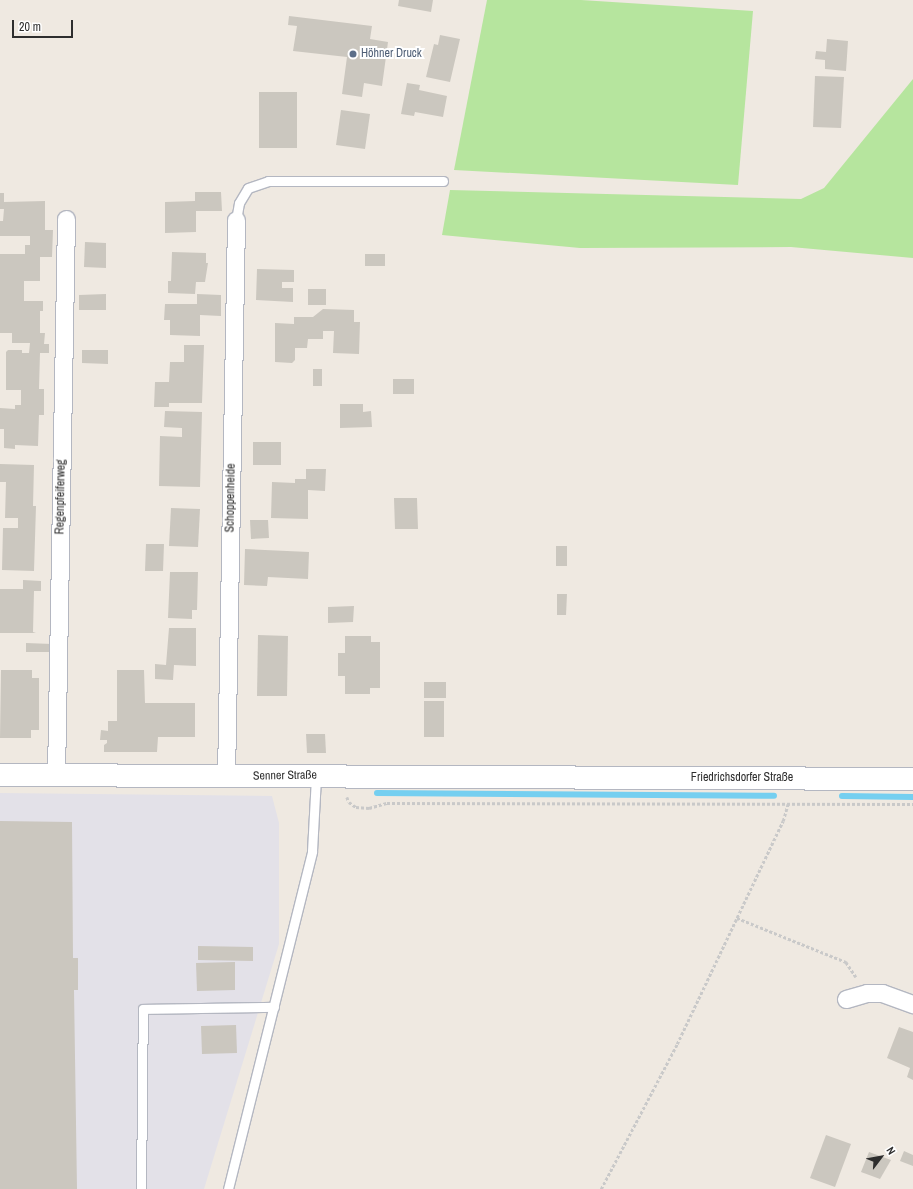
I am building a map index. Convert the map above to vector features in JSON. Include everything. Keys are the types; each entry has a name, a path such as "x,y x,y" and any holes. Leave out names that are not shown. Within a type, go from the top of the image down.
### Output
{"main road":[{"name":"Senner Straße","path":"0,775 570,778"},
{"name":"Friedrichsdorfer Straße","path":"570,778 913,779"}],"street":[{"name":"Regenpfeiferweg","path":"56,775 66,219"},
{"name":"Schoppenheide","path":"226,777 236,220"},
{"path":"846,999 867,993 882,993 913,1004"}],"lane":[{"path":"236,220 238,203 248,188 268,180 443,181"},
{"path":"228,1189 312,851 316,776"},
{"path":"141,1189 143,1009 274,1007"}],"path":[{"path":"600,1189 677,1044 783,821 788,804 801,778"},
{"path":"344,791 349,802 356,807 369,808 387,803 913,804"},
{"path":"737,918 846,962 867,993"}],"shaded area":[{"path":"0,793 272,796 279,823 279,944 204,1189 0,1189"}],"green space":[{"path":"487,0 581,0 753,11 738,185 454,170"},
{"path":"913,79 913,258 791,247 580,248 442,235 450,190 801,199 824,188"}],"building":[{"path":"399,0 433,0 431,12 398,6"},
{"name":"Höhner Druck","path":"289,16 372,26 370,39 388,42 382,86 364,83 362,97 342,94 347,57 293,51 297,26 288,25"},
{"path":"440,35 460,39 450,82 426,77 434,44 438,45"},
{"path":"827,39 848,41 846,71 825,69 825,60 815,59 816,51 826,52"},
{"path":"815,76 844,77 841,128 813,127"},
{"path":"407,83 420,85 419,90 447,96 443,117 415,112 414,116 401,114"},
{"path":"259,92 297,92 297,148 259,148"},
{"path":"341,110 370,114 365,149 336,145"},
{"path":"195,192 221,192 222,211 196,211 196,232 165,233 165,202 195,201"},
{"path":"0,193 4,193 4,202 45,201 45,230 53,230 52,257 40,257 40,281 24,281 24,301 43,301 43,311 40,311 40,333 45,333 44,344 49,344 49,353 40,353 39,389 44,389 44,415 39,415 38,446 15,445 15,449 4,448 4,429 0,429 0,408 15,409 15,405 21,405 21,390 6,390 6,352 8,350 22,350 22,353 29,353 30,343 12,343 12,333 0,333 0,254 25,254 25,245 30,245 30,236 0,236 0,221 3,221 4,209 0,209"},
{"path":"85,242 106,243 106,268 84,267"},
{"path":"172,252 206,253 206,263 208,263 205,282 196,282 195,294 168,293 168,281 171,281"},
{"path":"365,254 385,254 385,266 365,266"},
{"path":"257,269 294,270 294,282 282,282 282,288 293,288 293,302 256,300"},
{"path":"308,289 326,289 326,305 308,305"},
{"path":"106,294 106,310 79,310 79,295"},
{"path":"197,294 221,295 221,316 200,315 200,336 170,335 170,320 164,320 165,304 197,304"},
{"path":"323,309 354,310 354,322 360,322 359,354 333,353 334,331 323,331 323,339 308,339 307,348 295,348 295,360 292,363 275,362 275,323 294,324 294,317 313,317"},
{"path":"184,345 204,345 202,403 169,403 169,407 154,407 155,382 169,382 170,362 184,362"},
{"path":"82,350 108,350 108,364 82,363"},
{"path":"313,369 322,369 322,386 313,386"},
{"path":"393,379 414,379 414,394 393,394"},
{"path":"340,404 363,404 363,412 371,411 372,427 340,428"},
{"path":"165,411 202,412 200,487 159,486 160,436 182,437 182,428 164,427"},
{"path":"253,442 281,442 281,465 253,465"},
{"path":"0,464 34,465 33,506 36,506 34,571 2,570 3,528 18,528 18,518 5,518 6,482 0,482"},
{"path":"306,469 326,469 325,491 308,490 308,519 271,518 272,482 295,483 295,479 306,479"},
{"path":"394,498 417,498 418,529 395,529"},
{"path":"171,508 200,509 198,547 169,546"},
{"path":"250,520 268,520 269,538 251,539"},
{"path":"146,544 164,544 163,571 145,571"},
{"path":"556,546 567,546 567,566 556,566"},
{"path":"245,549 309,552 308,579 268,577 267,586 244,585"},
{"path":"170,572 198,572 197,610 192,610 192,619 168,618"},
{"path":"23,580 41,581 41,591 34,591 33,632 36,633 0,633 0,589 23,589"},
{"path":"557,594 567,594 566,615 557,615"},
{"path":"354,606 353,622 328,623 328,607"},
{"path":"169,628 196,628 196,666 174,665 173,680 155,679 155,664 166,665"},
{"path":"258,635 288,636 287,696 257,696"},
{"path":"345,636 371,636 371,642 380,642 380,688 370,688 370,694 345,694 345,676 338,676 338,653 345,653"},
{"path":"26,643 52,644 52,652 26,652"},
{"path":"1,670 32,670 32,678 39,678 39,730 31,730 31,738 0,738"},
{"path":"117,670 144,670 145,703 195,703 195,737 158,737 157,752 104,752 104,745 107,743 107,740 100,740 101,730 108,731 108,721 117,721"},
{"path":"424,682 446,682 446,698 424,698"},
{"path":"424,701 444,701 444,737 424,737"},
{"path":"306,734 325,734 326,753 307,753"},
{"path":"0,821 72,822 73,958 78,958 78,990 74,990 77,1189 0,1189"},
{"path":"198,946 253,947 253,961 198,960"},
{"path":"235,962 235,990 197,991 196,963"},
{"path":"236,1025 237,1053 202,1054 201,1026"},
{"path":"899,1027 913,1032 913,1080 907,1077 910,1068 887,1058"},
{"path":"826,1135 851,1144 835,1187 810,1178"},
{"path":"904,1151 913,1155 913,1166 900,1161"},
{"path":"869,1152 891,1160 880,1179 861,1172"}],"waterway":[{"path":"377,793 774,796"},
{"path":"842,796 913,797"}],"place":[{"name":"Höhner Druck","path":"353,54"}]}
